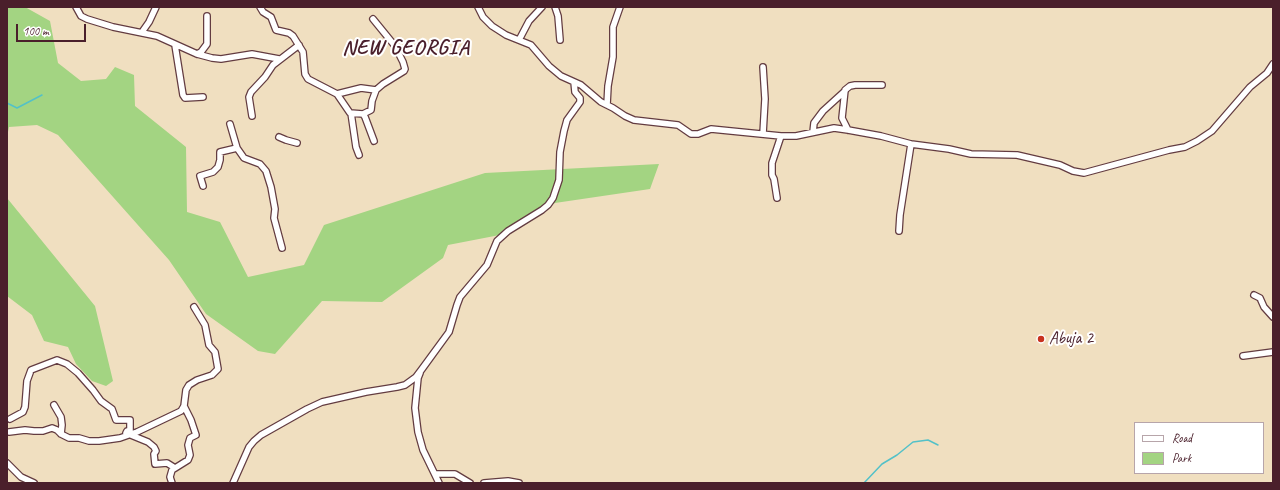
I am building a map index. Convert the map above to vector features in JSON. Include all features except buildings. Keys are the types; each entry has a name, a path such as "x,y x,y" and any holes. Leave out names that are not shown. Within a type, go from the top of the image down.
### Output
{"street":[{"path":"76,7 81,16 87,19 113,27 156,36 197,54 221,59 247,53 279,60"},
{"path":"142,32 150,22 156,7"},
{"path":"260,7 263,12 271,17 276,30 289,33 294,36 303,52 305,74 308,79 337,94 351,113 355,130 356,148 359,155"},
{"path":"478,7 483,16 492,26 506,35 531,45 556,72 564,78 581,86 599,101 630,119 641,122 678,125 691,134 698,134 711,129 781,136 796,136 834,128 881,136 911,144 949,149 971,154 1017,155 1060,165 1073,171 1084,173 1185,147 1197,141 1212,130 1250,87 1267,73 1273,64"},
{"path":"531,7 535,13"},
{"path":"519,40 529,21 542,7"},
{"path":"555,7 558,16 560,40"},
{"path":"607,105 608,86 613,57 613,27 620,7"},
{"path":"197,54 201,52 207,44 207,16"},
{"path":"351,113 363,114 371,110 372,101 376,90 393,78 401,75 405,69 395,46 373,19"},
{"path":"175,45 183,95 185,98 203,97"},
{"path":"252,116 249,97 251,92 279,60 299,45"},
{"path":"763,67 763,134"},
{"path":"233,483 249,447 254,441 307,409 322,402 405,385 416,377 449,332 460,297 487,265 497,241 508,231 542,210 553,198 559,180 560,152 567,120 580,102 580,98 575,92 574,82"},
{"path":"813,132 814,123 823,112 850,86 882,85"},
{"path":"337,94 361,88 376,90"},
{"path":"834,128 842,118 845,90"},
{"path":"363,114 366,116 374,141"},
{"path":"842,118 848,130"},
{"path":"230,124 237,148 244,158 260,164 266,171 275,205 274,218 282,248"},
{"path":"777,198 772,175 772,163 781,136"},
{"path":"278,137 297,143"},
{"path":"899,231 911,144"},
{"path":"203,186 200,176 213,172 218,167 220,152 237,148"},
{"path":"1254,296 1260,298 1264,307 1273,317"},
{"path":"172,483 171,473 175,468 188,460 190,456 188,445 190,438 196,435 192,420 184,406 184,394 189,385 197,380 212,375 218,369 215,352 209,345 204,326 194,307"},
{"path":"1243,356 1273,352"},
{"path":"10,419 23,412 25,407 27,381 31,370 57,360 67,364 78,373 101,401 112,409 116,420 130,420 130,431 126,433 128,434"},
{"path":"422,369 418,378 416,415 420,442 439,483"},
{"path":"54,405 61,417 61,434"},
{"path":"9,432 25,430 43,431 52,428 69,438 79,438 89,441 120,438 137,432 181,411 184,406"},
{"path":"128,434 148,442 154,447 156,451 154,454 155,464 167,463 175,468"},
{"path":"7,463 21,477 34,483"},
{"path":"435,474 455,474 470,483"},
{"path":"484,483 508,481 519,483"}],"green space":[{"path":"7,7 25,7 50,21 58,63 81,81 106,79 115,67 134,75 135,106 186,147 187,212 220,222 248,277 304,265 324,225 485,173 659,164 650,189 555,203 524,220 510,233 448,245 443,258 382,302 322,301 275,354 258,351 206,314 169,260 58,135 37,125 9,127 7,137"},
{"path":"7,198 95,306 113,381 106,386 92,381 76,364 68,347 44,341 32,315 7,296"}],"waterway":[{"path":"7,103 17,108 42,95"},
{"path":"864,483 882,464 897,455 913,442 928,440 938,445"}],"place":[{"name":"Abuja 2","path":"1041,339"}],"district":[{"name":"NEW GEORGIA","path":"406,48"}]}
